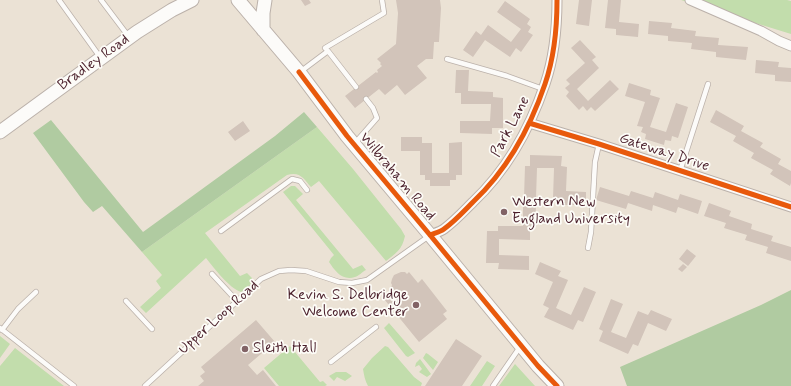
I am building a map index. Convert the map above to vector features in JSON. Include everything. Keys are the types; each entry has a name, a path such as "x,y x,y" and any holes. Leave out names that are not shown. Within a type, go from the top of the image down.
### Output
{"main road":[{"name":"Bradley Road","path":"0,132 172,5 192,0"},
{"name":"Wilbraham Road","path":"238,0 299,72 354,144 538,366 557,386"},
{"path":"263,30 265,0"}],"street":[{"name":"Park Lane","path":"430,235 443,230 485,191 513,153 543,89 549,71 556,20 557,0"},
{"path":"690,0 761,31 778,41 791,46"},
{"name":"Gateway Drive","path":"528,123 599,144 791,207"}],"lane":[{"path":"59,0 101,58"},
{"path":"101,0 130,37"},
{"path":"356,87 324,48 384,13 382,0"},
{"path":"299,72 328,51"},
{"path":"447,59 507,76 543,89"},
{"path":"680,171 708,84"},
{"path":"354,144 377,118 373,108 366,99"},
{"path":"588,248 591,232 595,162 599,144"},
{"path":"221,231 292,179 300,181 307,190"},
{"name":"Upper Loop Road","path":"145,386 261,279 278,271 291,270 306,271 339,282 352,283 367,280 430,235"},
{"path":"212,274 237,300"},
{"path":"36,292 18,309 1,329 74,386"},
{"path":"126,301 152,329"},
{"path":"331,362 376,327"},
{"path":"492,386 521,345"}],"green space":[{"path":"681,0 791,1 791,34"},
{"path":"304,112 317,127 142,252 102,206 93,212 33,133 51,120 143,232 275,136"},
{"path":"317,127 401,229 405,236 398,251 386,261 319,181 311,187 301,176 291,174 287,175 205,233 240,276 247,273 252,278 252,282 248,287 241,292 236,290 222,277 206,258 146,313 140,307 161,288 156,281 162,275 142,252"},
{"path":"291,186 295,186 303,194 296,200 353,269 362,265 366,270 350,278 346,278 336,272 329,262 334,255 283,192"},
{"path":"791,290 791,386 627,386 620,367 761,305"},
{"path":"389,323 415,353 408,357 406,356 384,328"},
{"path":"0,336 10,344 0,358"},
{"path":"290,346 320,382 323,381 327,385 279,386 264,368"},
{"path":"385,346 388,347 414,377 422,383 421,386 368,386 363,369"},
{"path":"15,348 64,386 0,386 0,366"},
{"path":"426,353 438,362 433,370 423,358"},
{"path":"420,359 431,374 427,377 419,372 422,369 419,365 415,367 416,363"},
{"path":"487,361 495,366 482,386 470,386"},
{"path":"515,364 535,386 499,386"},
{"path":"336,372 346,372 352,376 345,381 337,377 334,381 329,376"}],"building":[{"path":"301,0 309,0 311,3 305,6"},
{"path":"396,0 440,0 439,42 434,42 433,59 426,59 417,66 427,78 405,95 397,85 385,95 379,89 355,108 345,96 378,72 377,70 382,66 377,59 396,44 398,13"},
{"path":"579,0 592,0 589,26 576,24"},
{"path":"608,0 621,0 619,22 639,24 638,37 616,35 616,29 605,28"},
{"path":"505,1 530,19 527,24 531,27 528,32 533,35 521,52 516,48 510,57 485,40 473,57 463,50 476,31 481,35 488,25 511,42 521,29 497,12"},
{"path":"649,21 672,23 671,28 696,31 695,36 719,38 718,45 748,47 746,60 716,57 716,52 691,49 692,43 668,41 668,36 648,34"},
{"path":"580,40 596,57 592,60 599,68 577,89 588,101 610,80 619,89 595,111 591,107 587,111 583,106 579,110 566,96 569,92 565,88 570,84 566,80 585,63 571,48"},
{"path":"756,60 779,62 778,67 791,68 791,82 775,81 775,75 755,73"},
{"path":"456,70 469,70 468,91 493,92 493,97 503,98 503,128 492,128 492,134 460,133 460,121 490,121 491,104 461,104 461,93 455,93"},
{"path":"629,83 651,90 650,95 660,98 650,127 666,132 676,103 688,107 678,138 672,136 671,141 665,140 664,145 645,139 646,134 641,132 643,127 637,126 645,102 625,96"},
{"path":"716,110 744,126 741,131 763,143 760,147 781,159 778,164 791,171 790,186 770,174 773,170 751,158 754,153 733,141 736,136 710,122"},
{"path":"243,121 250,131 235,141 228,132"},
{"path":"401,137 422,137 422,143 432,143 432,173 449,173 449,143 462,142 462,175 456,175 456,180 450,180 450,186 430,186 430,180 425,180 425,175 420,175 420,151 401,151"},
{"path":"530,155 562,156 561,166 567,167 566,191 586,192 586,205 564,205 564,199 553,199 554,168 537,168 536,198 524,198 525,166 530,166"},
{"path":"600,187 629,196 631,191 653,198 655,192 678,200 680,194 702,201 698,214 678,207 676,213 653,205 652,211 628,203 626,209 596,200"},
{"path":"709,203 731,211 729,216 752,224 751,229 773,236 771,241 791,247 791,261 766,253 768,247 745,240 747,235 724,228 726,223 704,216"},
{"path":"523,206 536,206 535,229 530,229 530,240 499,239 499,255 529,256 529,270 498,269 499,263 486,263 487,231 498,231 498,226 523,226"},
{"path":"687,249 696,256 688,266 679,259"},
{"path":"540,262 561,271 558,276 568,280 556,308 571,315 584,287 596,292 583,322 578,320 573,330 544,317 549,308 543,305 553,282 535,274"},
{"path":"683,264 687,267 682,272 678,269"},
{"name":"Kevin S. Delbridge Welcome Center","path":"405,272 407,274 409,272 418,283 422,279 447,311 443,314 447,319 419,342 384,299 394,290 391,287 391,283 394,275"},
{"path":"611,299 623,304 611,332 626,338 638,311 648,315 651,310 672,319 666,331 648,323 638,346 633,344 628,354 599,341 603,331 599,329"},
{"name":"Sleith Hall","path":"256,320 275,342 248,365 257,375 263,370 276,386 198,386 204,381 200,376 205,372 201,367"},
{"path":"456,339 482,356 462,386 425,386"}],"cycle path":[{"path":"430,235 441,231 448,226 485,190 507,162 525,132 539,100 551,64 556,32 557,0"},
{"path":"299,72 347,136 538,366 557,386"},
{"path":"529,123 599,144 791,207"}],"place":[{"name":"Western New England University","path":"504,212"},
{"name":"Kevin S. Delbridge Welcome Center","path":"416,305"},
{"name":"Sleith Hall","path":"245,349"}]}
